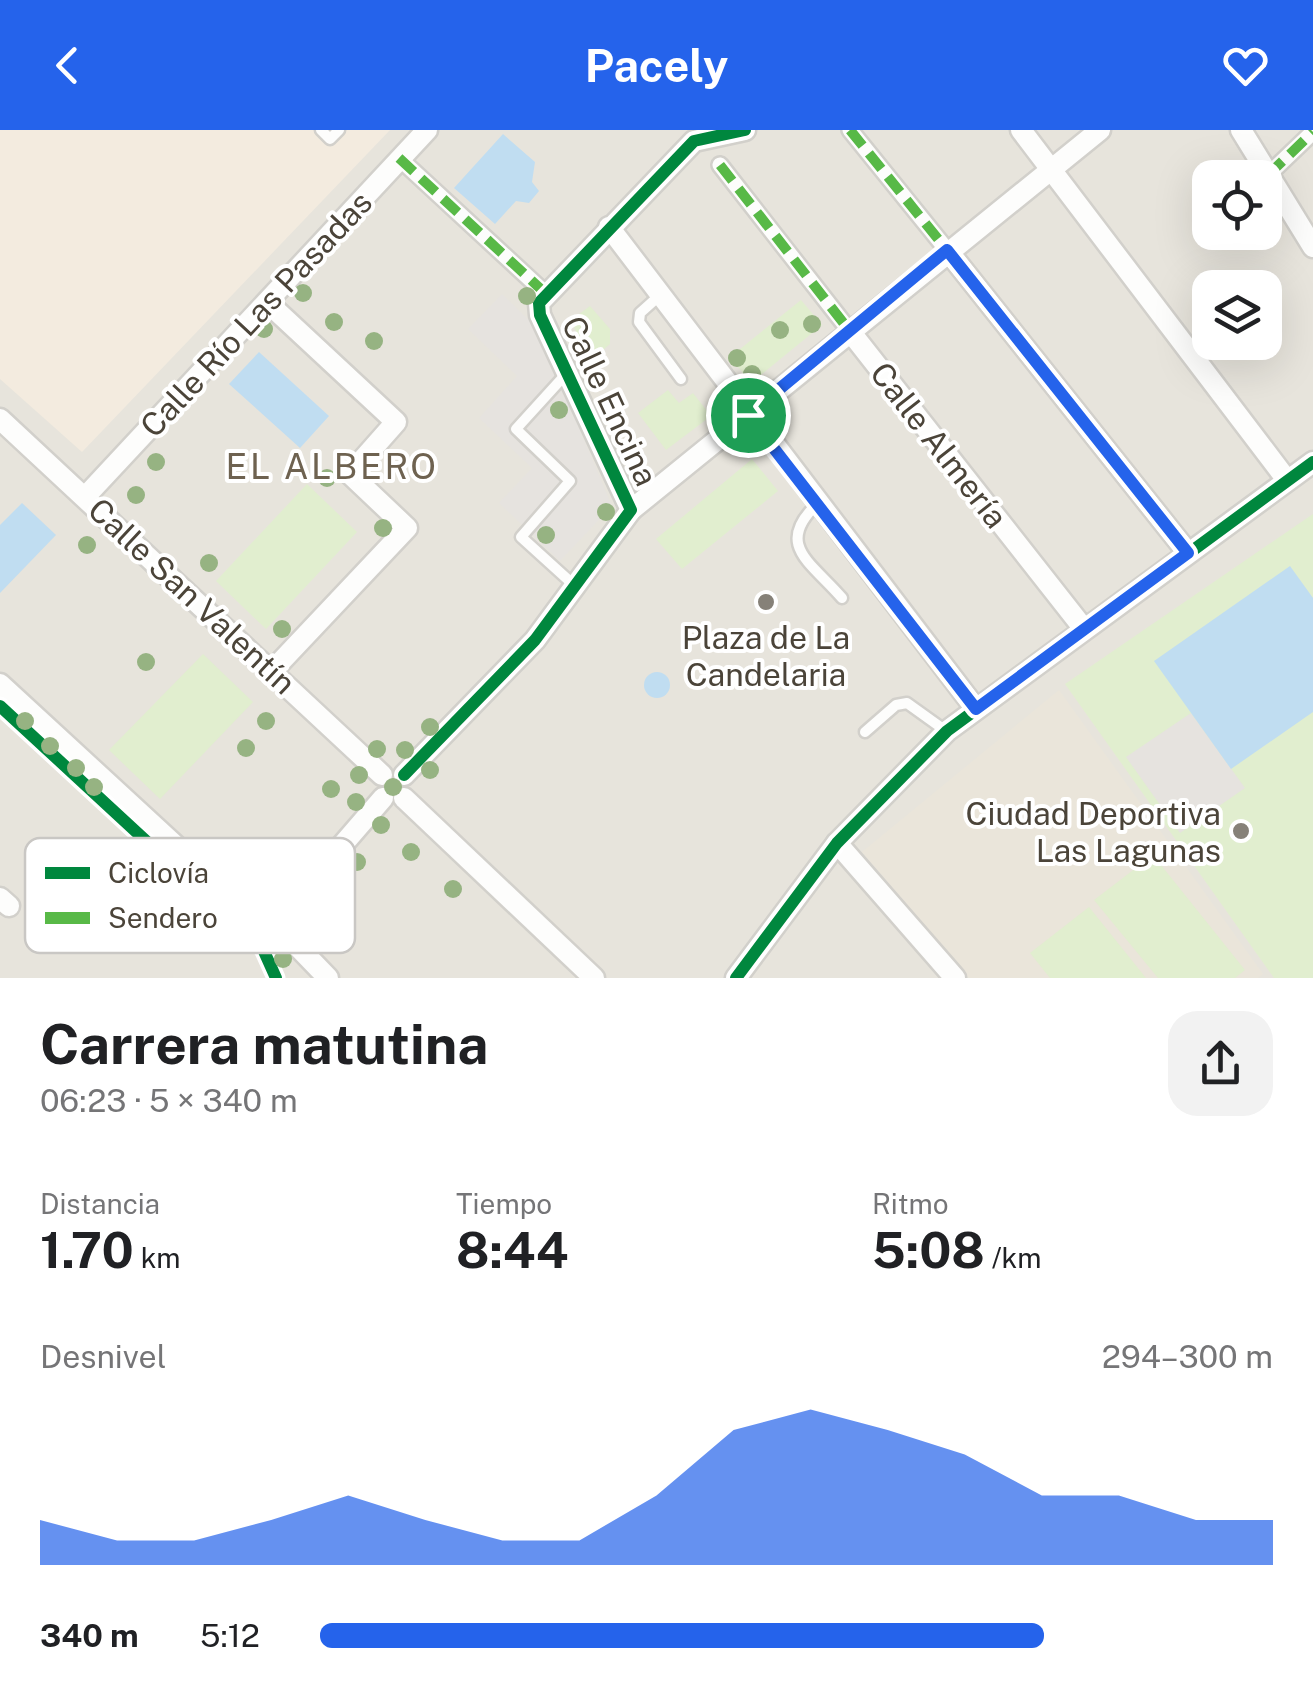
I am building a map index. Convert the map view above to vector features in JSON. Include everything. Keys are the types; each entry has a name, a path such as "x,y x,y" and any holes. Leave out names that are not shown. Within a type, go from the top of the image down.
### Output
{"street":[{"name":"Calle Río Las Pasadas","path":"85,497 426,130"},
{"name":"Calle Encina","path":"404,774 535,640 631,510 566,374 540,315 539,303 695,135 744,130"},
{"path":"850,130 1188,553"},
{"path":"1021,130 1287,480"},
{"path":"631,510 947,250 1100,130"},
{"path":"1241,130 1259,160"},
{"path":"1282,162 1313,132"},
{"path":"400,158 545,293"},
{"name":"Calle Almería","path":"720,166 1084,630"},
{"path":"1282,197 1313,247"},
{"path":"609,227 748,415 976,709"},
{"path":"268,304 396,422 350,474 407,528 272,671"},
{"name":"Calle San Valentín","path":"0,419 382,775"},
{"path":"736,978 837,842 947,732 1313,462"},
{"path":"0,684 167,838"},
{"path":"355,839 394,798 409,788 404,774 391,771 382,775 378,784 394,798 594,978"},
{"path":"837,842 955,978"},
{"path":"304,953 328,978"}],"lane":[{"path":"320,130 330,139 339,130"},
{"path":"660,296 640,314 639,322 681,379"},
{"path":"566,374 516,429 570,481 520,536 575,586"},
{"path":"817,504 796,523 794,536 799,548 842,598"},
{"path":"865,732 896,705 907,703 947,732"}],"shaded area":[{"path":"0,130 1313,130 1313,978 0,978"},
{"path":"0,130 390,130 82,452 0,379"},
{"path":"502,294 537,328 612,506 560,561 499,503 532,468 479,418 517,376 468,329"},
{"path":"1059,690 1263,974 1258,978 969,978 862,852"},
{"path":"1191,713 1245,788 1180,833 1126,757"}],"green space":[{"path":"801,300 822,325 751,383 730,357"},
{"path":"590,306 610,329 610,344 589,362 571,320"},
{"path":"668,390 679,403 693,393 711,416 666,450 638,413"},
{"path":"752,459 778,491 682,569 656,539"},
{"path":"307,484 357,532 266,629 216,581"},
{"name":"Ciudad Deportiva Las Lagunas","path":"1313,514 1313,978 1274,978 1065,684"},
{"path":"203,654 253,702 160,799 109,750"},
{"path":"1153,855 1245,970 1235,978 1158,978 1094,900"},
{"path":"1089,907 1146,978 1050,978 1030,953"}],"water":[{"path":"503,134 535,162 532,182 539,191 529,203 516,201 495,224 454,188"},
{"path":"259,352 329,416 300,448 229,384"},
{"path":"22,503 56,535 0,593 0,525"},
{"path":"1290,566 1313,598 1313,712 1231,769 1154,661"},
{"path":"657,672 666,676 670,685 666,694 657,698 648,694 644,685 648,676"}],"marked path":[{"path":"850,130 947,250"},
{"path":"1282,162 1313,132"},
{"path":"399,158 545,293"},
{"path":"720,165 849,330"}],"cycle path":[{"path":"404,775 535,640 631,510 540,315 539,303 694,141 745,130"},
{"path":"736,978 837,843 947,731 1313,462"},
{"path":"0,706 143,838"},
{"path":"265,953 276,978"}],"place":[{"name":"Plaza de La Candelaria","path":"766,602"},
{"name":"Ciudad Deportiva Las Lagunas","path":"1241,831"}],"district":[{"name":"EL ALBERO","path":"332,466"}],"route":[{"path":"947,250 1188,553 976,709 748,415 947,250"}]}
